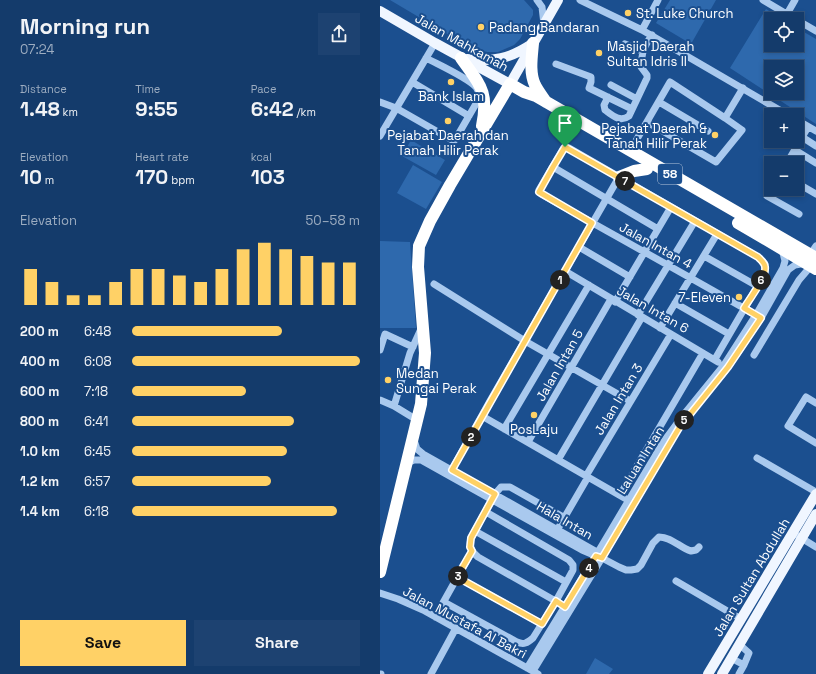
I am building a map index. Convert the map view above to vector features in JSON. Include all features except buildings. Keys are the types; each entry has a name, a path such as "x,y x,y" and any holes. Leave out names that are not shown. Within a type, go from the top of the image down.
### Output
{"highway":[{"path":"533,43 532,75 535,85 546,102"},
{"path":"462,58 481,86 484,96 484,114 481,133"},
{"path":"380,572 421,404 425,363 418,267 419,246 430,221 510,84"},
{"name":"58","path":"510,84 524,92 536,96 812,259"},
{"name":"58","path":"524,92 532,102 782,248 812,259"},
{"path":"619,177 634,170 647,169"},
{"path":"380,546 412,417 422,390"}],"main road":[{"path":"510,84 558,0"},
{"name":"Jalan Mahkamah","path":"380,11 510,84"},
{"path":"462,58 480,60 501,59 521,51 533,43"},
{"name":"Jalan Sultan Abdullah","path":"722,674 797,536 816,493"},
{"name":"Jalan Sultan Abdullah","path":"708,674 741,619 797,536 816,514"}],"street":[{"path":"537,0 542,7 544,24"},
{"path":"580,0 642,30 776,108"},
{"path":"642,30 658,0"},
{"path":"763,0 784,12"},
{"path":"788,12 795,0"},
{"path":"804,24 816,31"},
{"path":"608,97 603,108 605,110 616,118 626,118 629,116 647,78 647,75 641,67 642,51 652,36"},
{"path":"380,136 435,43"},
{"path":"625,44 642,51"},
{"path":"380,102 396,108 454,141 479,97 476,88 465,79 426,58"},
{"path":"556,64 590,77 591,82 588,88 632,109"},
{"path":"412,82 469,116"},
{"path":"630,151 670,82 742,130 716,162 647,122"},
{"path":"611,85 637,99"},
{"path":"725,118 743,88"},
{"path":"658,102 708,131"},
{"path":"804,124 816,131"},
{"path":"804,134 808,127"},
{"path":"804,138 816,146"},
{"path":"658,229 553,167 565,147 762,261 766,269 765,273 714,359"},
{"path":"791,156 795,150 816,163"},
{"name":"Jalan Intan 4","path":"553,167 539,192 759,316"},
{"path":"450,473 619,177"},
{"path":"804,187 816,194"},
{"path":"767,196 799,214"},
{"name":"Jalan Intan 5","path":"528,442 572,367 671,208"},
{"path":"558,460 695,221"},
{"path":"660,328 717,234"},
{"path":"579,247 630,276"},
{"name":"Laluan Intan","path":"759,316 783,268 785,261 782,248"},
{"path":"704,256 758,286"},
{"path":"754,355 812,259"},
{"name":"Laluan Intan","path":"532,671 567,608 631,502 664,441 689,408 726,366 788,270 795,265 812,259"},
{"name":"Jalan Intan 6","path":"565,271 613,301 726,366"},
{"path":"434,284 525,341 630,401"},
{"path":"504,428 588,286"},
{"path":"675,303 729,334"},
{"path":"394,406 413,347 423,325"},
{"path":"380,350 385,334 413,347"},
{"name":"Jalan Intan 3","path":"556,532 630,401 671,334"},
{"path":"620,495 703,352"},
{"path":"816,403 806,397 788,426 816,443"},
{"path":"380,400 394,406 412,417"},
{"path":"482,416 631,502"},
{"name":"Hala Intan","path":"414,436 415,445 419,451 450,473"},
{"path":"757,458 816,493"},
{"name":"Hala Intan","path":"407,464 414,460 422,460 450,473 619,567 631,570 636,569 641,565 653,543 659,537 664,537 691,551 696,550 699,546"},
{"path":"565,518 510,487 501,488 494,497 470,543 472,551 478,557 567,608"},
{"path":"444,602 517,642 522,644 527,643 533,638 542,624 572,570 573,565 569,560 486,512"},
{"path":"475,531 566,582"},
{"path":"797,536 816,547"},
{"path":"435,617 472,551"},
{"path":"457,577 542,624"},
{"path":"676,581 741,619"},
{"name":"Jalan Mustafa Al Bakri","path":"380,593 411,604 532,671"},
{"path":"431,674 456,628"},
{"path":"739,644 749,653 739,674"},
{"path":"731,658 744,665"}],"shaded area":[{"name":"Padang Bandaran","path":"390,0 524,0 533,10 533,15 520,39 514,45 498,52 476,51"},
{"path":"670,0 716,0 691,44 656,23"},
{"path":"764,12 764,52 804,52 804,32 816,39 816,124 804,116 804,108 791,108 779,100 804,100 804,60 764,60 764,90 730,68"},
{"path":"411,140 445,160 436,175 402,156"},
{"path":"413,165 442,182 426,209 397,193"},
{"path":"380,241 410,242 416,328 380,328"},
{"path":"595,658 613,669 609,674 586,674"}],"place":[{"name":"St. Luke Church","path":"628,13"},
{"name":"Padang Bandaran","path":"481,27"},
{"name":"Masjid Daerah Sultan Idris II","path":"599,53"},
{"name":"Bank Islam","path":"451,82"},
{"name":"Pejabat Daerah dan Tanah Hilir Perak","path":"448,121"},
{"name":"Pejabat Daerah & Tanah Hilir Perak","path":"715,135"},
{"name":"7-Eleven","path":"739,297"},
{"name":"Medan Sungai Perak","path":"388,380"},
{"name":"PosLaju","path":"534,415"}],"route":[{"path":"565,147 758,257 765,264 766,269 744,308 761,318 728,367 679,428 602,558 596,556 565,607 556,601 542,624 457,577 472,551 470,547 471,538 495,494 452,470 592,223 539,192 565,147"}]}
